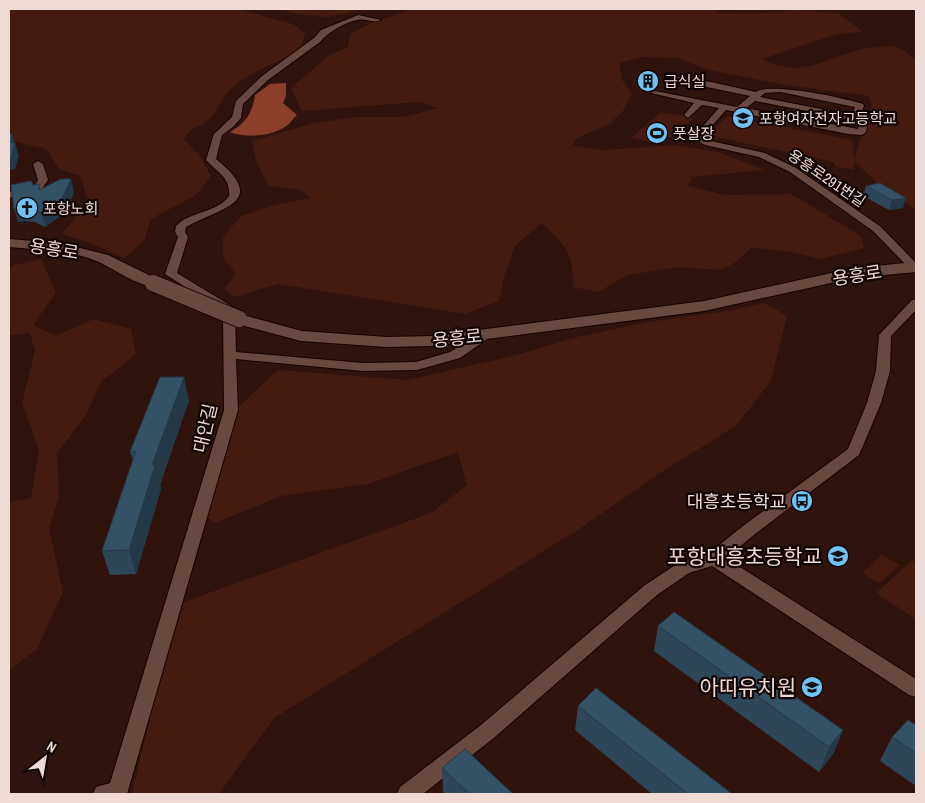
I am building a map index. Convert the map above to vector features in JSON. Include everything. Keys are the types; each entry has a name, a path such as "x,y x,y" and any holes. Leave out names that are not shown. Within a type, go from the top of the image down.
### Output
{"main road":[{"name":"용흥로","path":"9,243 60,247 103,258 153,283 239,319 300,336 378,342 432,341 487,335 704,306 854,273 916,268"}],"street":[{"name":"대안길","path":"112,794 232,410 229,310 171,274 183,237 180,232 181,226 190,220 229,204 236,195 234,182 222,168 211,160 218,134 230,127 240,109 239,103 251,90 317,40 320,34 358,17 378,20"},
{"path":"655,93 848,131 862,132 863,126 854,118 671,77"},
{"path":"738,110 763,91 780,90 860,106 854,118"},
{"path":"688,115 700,102"},
{"name":"용흥로291번길","path":"725,106 698,137 708,143 762,155 793,170 877,229 916,268"},
{"path":"9,195 38,187 43,180 38,164"},
{"path":"407,794 488,732 651,590 682,568 714,560 749,530 854,452 874,403 883,371 885,335 910,313 916,303"},
{"path":"230,355 363,367 417,366 455,355 487,335"},
{"path":"714,560 916,689"}],"shaded area":[{"path":"9,9 237,9 293,24 305,33 300,51 242,80 227,93 207,121 190,131 184,140 199,154 211,176 196,195 151,219 144,241 124,258 88,242 62,234 88,201 80,176 59,169 46,149 9,140"},
{"path":"274,9 366,9 327,17"},
{"path":"413,9 719,9 715,13 754,14 795,10 838,13 863,32 837,34 762,59 792,68 806,67 862,49 895,46 916,60 916,210 879,185 854,161 854,170 836,167 833,162 714,136 712,131 727,116 852,140 854,159 872,105 869,96 785,85 729,74 709,70 677,58 643,57 619,63 622,80 632,93 623,111 608,125 576,138 573,146 605,150 675,145 718,152 765,170 692,177 688,186 726,195 791,194 861,236 864,248 821,259 787,251 751,248 736,262 720,270 678,267 628,275 598,292 573,287 570,258 562,244 542,223 515,246 504,277 499,301 465,314 278,284 234,297 224,289 236,274 223,258 223,237 241,216 275,205 310,198 302,190 268,186 256,161 252,141 310,124 355,117 403,117 438,108 420,102 302,111 291,88 328,56 348,47 350,34 371,23"},
{"path":"286,83 286,96 283,103 297,115 289,124 269,134 252,136 230,132 247,117 255,95 270,84"},
{"path":"661,112 693,118 673,138 663,136 656,143 631,138"},
{"path":"41,259 56,293 33,325 55,336 94,319 131,329 136,354 101,382 85,417 57,453 59,497 49,528 63,592 37,649 9,670 9,502 31,498 39,450 22,403 35,351 30,333 9,335 9,269 14,265"},
{"path":"764,303 787,316 771,381 736,426 666,469 576,531 274,718 219,794 132,794 154,699 184,602 431,513 467,485 458,452 368,484 281,496 215,523 207,517 235,410 278,370 408,380 517,355 577,337 648,322 727,311"},
{"path":"882,555 900,565 879,583 862,573"},
{"path":"912,560 916,563 916,619 876,593"}],"building":[{"path":"9,133 12,134 11,143 15,143 11,157 9,157"},
{"path":"61,179 71,179 62,199 41,213 21,207 14,209 11,185 31,181 33,185 39,184 39,190"},
{"path":"880,183 906,198 892,200 866,186"},
{"path":"160,377 184,377 152,465 155,465 129,550 102,551 136,451 130,452"},
{"path":"674,612 843,730 829,747 658,626"},
{"path":"596,688 732,794 688,794 578,706"},
{"path":"908,720 916,725 916,753 892,737"},
{"path":"465,749 513,794 470,794 442,768"}],"place":[{"name":"급식실","path":"648,81"},
{"name":"포항여자전자고등학교","path":"743,118"},
{"name":"풋살장","path":"657,133"},
{"name":"포항노회","path":"27,208"},
{"name":"대흥초등학교","path":"802,501"},
{"name":"포항대흥초등학교","path":"838,556"},
{"name":"아띠유치원","path":"812,687"}]}
